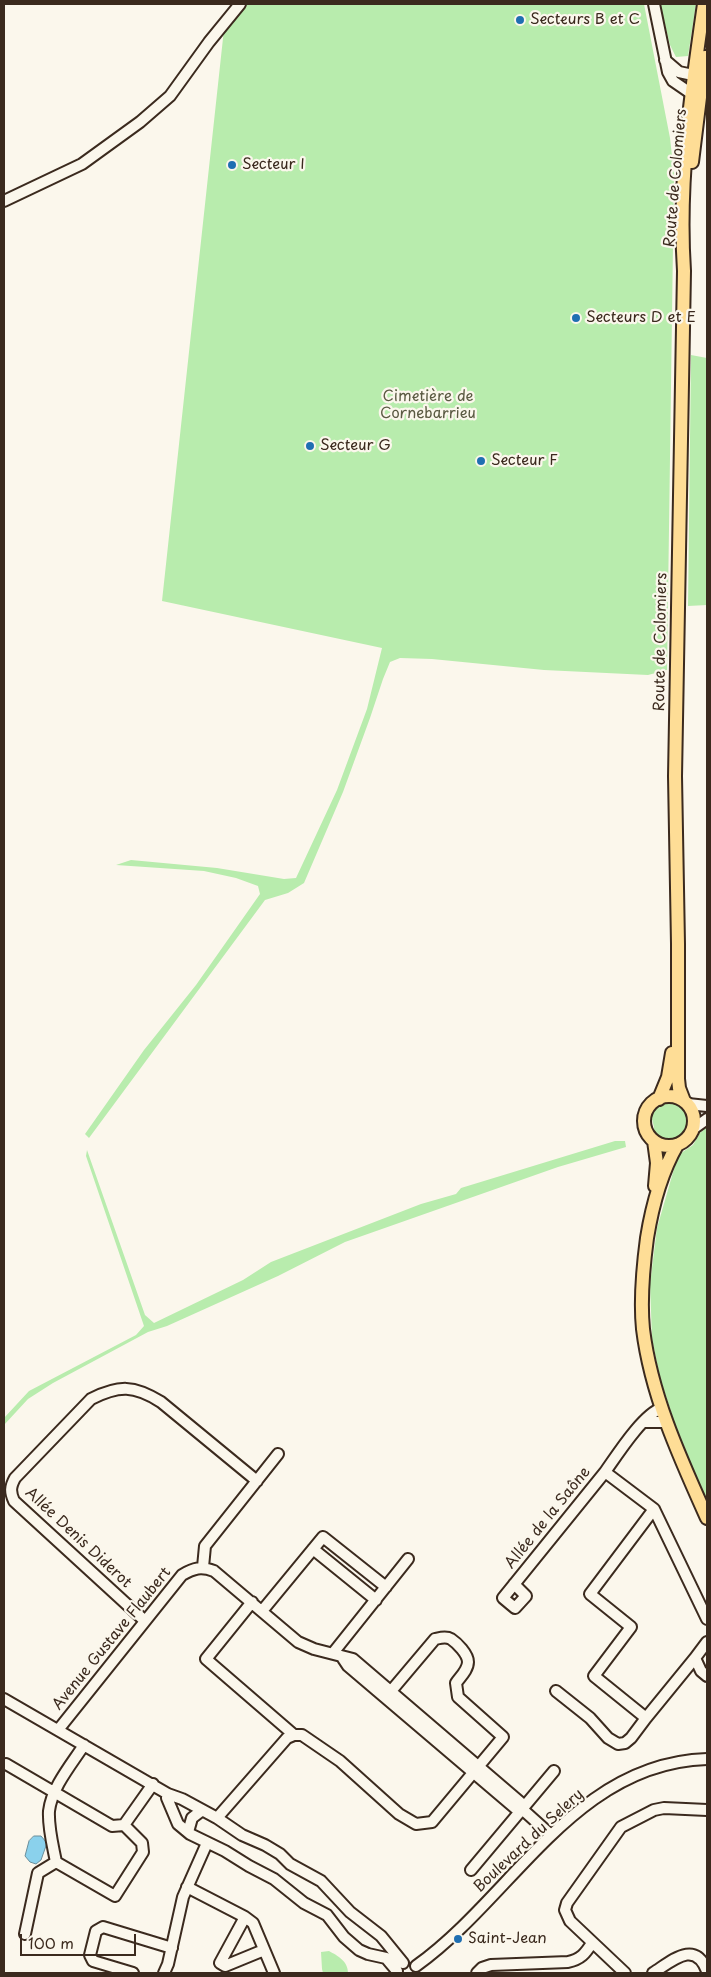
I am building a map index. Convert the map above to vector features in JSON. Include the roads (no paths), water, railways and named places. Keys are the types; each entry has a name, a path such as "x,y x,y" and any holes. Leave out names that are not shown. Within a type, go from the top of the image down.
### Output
{"main road":[{"path":"694,85 704,4"},
{"path":"694,85 707,38"},
{"name":"Route de Colomiers","path":"686,1102 679,1088 678,1078 679,1014 675,776 684,271 682,189 686,133 694,85"},
{"name":"Route de Colomiers","path":"659,1098 668,1077 679,1014"},
{"path":"676,1097 686,1102 693,1113 693,1129 690,1136 677,1145 665,1146 654,1141 648,1135 645,1127 644,1119 647,1110 659,1098 676,1097"},
{"path":"654,1141 657,1163 653,1207 645,1256 642,1308 646,1349 667,1422 707,1518"},
{"path":"653,1207 668,1164 677,1145"}],"street":[{"path":"4,200 82,164 140,122 170,96 209,42 240,4"},
{"name":"Route de Colomiers","path":"654,4 668,72 673,81 682,88 694,85"},
{"path":"666,60 694,85"},
{"path":"686,1102 707,1106"},
{"path":"693,1129 707,1119"},
{"name":"Allée Denis Diderot","path":"145,1621 14,1501 10,1486 15,1478 91,1399 105,1391 120,1388 136,1389 149,1394 161,1402 257,1481"},
{"name":"Allée de la Saône","path":"514,1584 639,1427 651,1414 662,1408"},
{"path":"644,1422 667,1422"},
{"path":"278,1454 205,1546 203,1567 214,1571 298,1642 314,1649 338,1655 348,1666 388,1694 476,1770 515,1808 522,1809 551,1835"},
{"name":"Allée de la Saône","path":"604,1472 654,1509 707,1619"},
{"path":"646,1718 594,1676 631,1627 590,1594 654,1509"},
{"path":"262,1611 323,1537 386,1587"},
{"path":"313,1549 376,1600"},
{"path":"338,1655 376,1600 408,1559"},
{"name":"Avenue Gustave Flaubert","path":"58,1730 182,1575 193,1569 203,1567"},
{"path":"252,1602 206,1659 294,1735"},
{"path":"217,1818 287,1738 294,1735 302,1735 340,1761 398,1814 416,1824 432,1822 503,1737 458,1697 455,1690 456,1683 467,1669 468,1662 467,1655 450,1639 442,1637 435,1639 388,1694"},
{"path":"556,1691 590,1718 608,1738 618,1744 624,1743 631,1738 707,1642"},
{"path":"694,1658 701,1671 707,1676"},
{"path":"4,1699 168,1794 182,1799 217,1818 242,1836 265,1845 280,1854 290,1864 320,1881 350,1912 381,1936 399,1969"},
{"path":"6,1764 55,1792 112,1826 124,1825 142,1843 143,1852 116,1896 56,1862 50,1835 49,1812 55,1792 84,1745"},
{"name":"Boulevard du Selery","path":"417,1970 551,1835 590,1801 623,1780 666,1763 707,1759"},
{"path":"471,1870 554,1771"},
{"path":"124,1825 153,1784"},
{"path":"168,1794 167,1798 178,1824 188,1832 274,1879 291,1895 327,1915 344,1938 359,1950 386,1958 399,1969"},
{"path":"624,1973 570,1921 565,1910 567,1903 615,1834 630,1821 654,1810 664,1808 707,1810"},
{"path":"188,1832 192,1818 201,1811"},
{"path":"164,1973 172,1948 180,1908 206,1843"},
{"path":"25,1934 38,1873 56,1862"},
{"path":"187,1887 253,1923 274,1973"},
{"path":"244,1917 220,1963 225,1966 264,1950"},
{"path":"133,1973 94,1961 90,1955 96,1931 103,1927 172,1948"},
{"path":"477,1973 482,1968 491,1965 577,1960 585,1954 592,1943"},
{"path":"653,1973 676,1958 687,1954 699,1957 704,1962 707,1971"},
{"path":"399,1969 410,1963 417,1970"}],"water":[{"path":"34,1836 41,1836 47,1843 41,1860 36,1864 30,1862 25,1856 29,1841"}],"place":[{"name":"Secteurs B et C","path":"520,20"},
{"name":"Secteur I","path":"232,165"},
{"name":"Secteurs D et E","path":"576,318"},
{"name":"Secteur G","path":"310,446"},
{"name":"Secteur F","path":"481,461"},
{"name":"Saint-Jean","path":"458,1939"}],"park label":[{"name":"Cimetière de Cornebarrieu","path":"428,406"}]}
